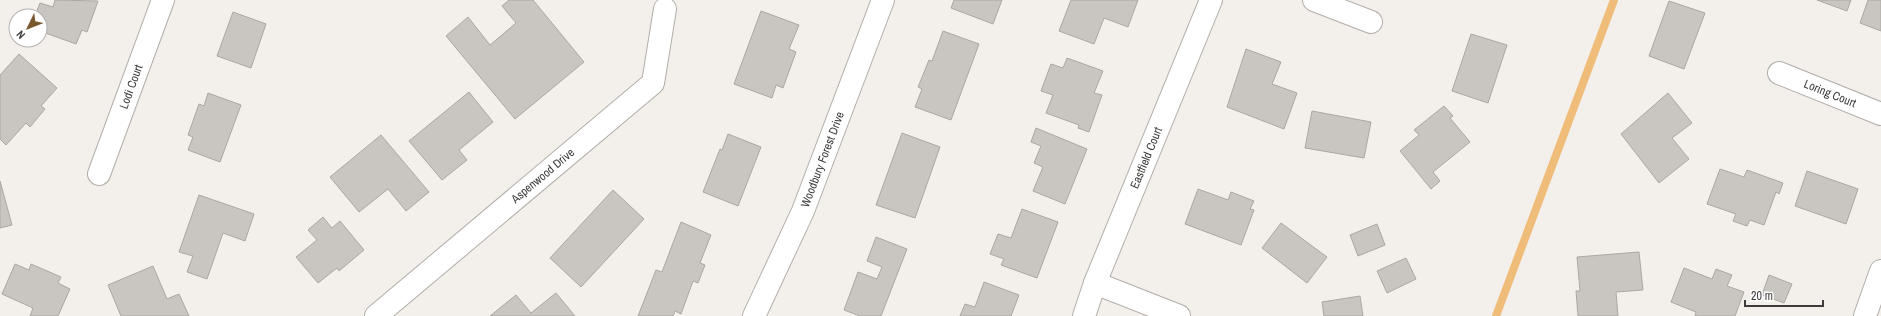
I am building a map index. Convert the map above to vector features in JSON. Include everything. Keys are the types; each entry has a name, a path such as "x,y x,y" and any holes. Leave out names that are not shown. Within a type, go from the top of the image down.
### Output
{"street":[{"name":"Lodi Court","path":"99,174 163,0"},
{"name":"Woodbury Forest Drive","path":"754,316 803,211 883,0"},
{"name":"Eastfield Court","path":"1084,316 1211,0"},
{"path":"1314,0 1371,22"},
{"name":"Aspenwood Drive","path":"376,316 653,83 665,9"},
{"name":"Loring Court","path":"1779,73 1881,114"},
{"path":"1865,316 1881,271"},
{"path":"1096,283 1179,316"}],"building":[{"path":"55,0 98,1 87,32 82,30 76,44 48,34 48,8 38,8 40,3 53,7"},
{"path":"509,0 533,0 584,62 515,119 446,36 468,17 490,45 516,23 502,6"},
{"path":"954,0 1002,0 993,24 951,8"},
{"path":"1071,0 1138,0 1128,27 1104,18 1094,44 1059,31"},
{"path":"1817,0 1851,0 1847,11"},
{"path":"1868,0 1881,0 1881,31 1860,23"},
{"path":"1669,1 1705,13 1684,69 1649,56"},
{"path":"761,11 799,25 789,49 796,52 783,88 776,85 772,98 734,84"},
{"path":"233,12 266,24 251,68 217,56"},
{"path":"943,31 979,44 951,120 915,107 922,89 918,87 929,60 932,61"},
{"path":"1471,34 1507,45 1488,103 1452,91"},
{"path":"1246,49 1281,62 1272,84 1297,93 1284,129 1227,107"},
{"path":"19,54 57,88 41,106 45,109 30,127 26,123 6,145 0,139 0,75"},
{"path":"1067,58 1103,71 1094,93 1102,95 1089,132 1078,128 1079,125 1046,113 1053,95 1041,91 1051,64 1063,68"},
{"path":"469,92 493,122 459,150 467,160 442,180 409,141"},
{"path":"208,93 241,105 220,162 188,150 193,137 188,135 199,104 204,106"},
{"path":"1668,93 1692,123 1672,138 1689,159 1659,183 1621,134"},
{"path":"1444,106 1453,116 1450,118 1470,142 1433,172 1440,181 1431,189 1400,151 1419,135 1414,130"},
{"path":"1312,111 1371,122 1364,158 1305,148"},
{"path":"1036,128 1087,149 1065,204 1033,191 1043,167 1034,163 1041,146 1031,142"},
{"path":"902,133 940,147 915,218 876,205"},
{"path":"728,134 761,147 738,206 703,192 720,149 722,150"},
{"path":"381,135 429,192 406,211 388,189 359,212 330,177"},
{"path":"1720,169 1744,177 1747,170 1783,183 1779,194 1776,192 1764,225 1750,220 1747,226 1733,221 1736,214 1707,204"},
{"path":"1807,171 1858,189 1846,224 1795,206"},
{"path":"0,181 12,225 0,228"},
{"path":"1198,189 1228,200 1231,192 1254,201 1250,209 1254,210 1241,245 1185,224"},
{"path":"613,190 644,219 581,287 550,258"},
{"path":"199,195 254,214 245,241 223,233 207,279 187,272 193,256 179,252"},
{"path":"1022,209 1058,222 1037,278 1001,265 1004,259 990,254 998,234 1011,238"},
{"path":"323,217 332,228 340,221 364,250 339,271 337,268 318,283 296,257 317,240 308,230"},
{"path":"681,222 711,235 700,263 705,265 698,283 693,281 681,314 675,311 673,316 638,316 656,270 662,272"},
{"path":"1281,223 1327,257 1307,283 1262,248"},
{"path":"1377,224 1385,245 1358,256 1350,235"},
{"path":"876,237 907,249 881,316 860,316 844,310 858,272 877,279 882,267 867,261"},
{"path":"1639,252 1643,290 1616,292 1618,316 1578,316 1576,291 1580,291 1577,257"},
{"path":"1406,258 1416,279 1387,293 1377,271"},
{"path":"15,264 29,270 31,264 61,277 58,283 70,289 58,316 30,316 33,308 2,294"},
{"path":"153,266 167,299 179,294 189,316 121,316 108,285"},
{"path":"1684,268 1712,279 1716,269 1732,275 1727,286 1744,292 1735,316 1695,316 1696,312 1671,302"},
{"path":"1769,275 1792,284 1784,303 1762,295"},
{"path":"984,282 1019,295 1011,316 960,316 965,304 975,307"},
{"path":"556,293 575,316 490,316 516,295 531,313"},
{"path":"1360,296 1363,316 1324,316 1322,302"}],"waterway":[{"path":"1496,316 1614,0"}]}
